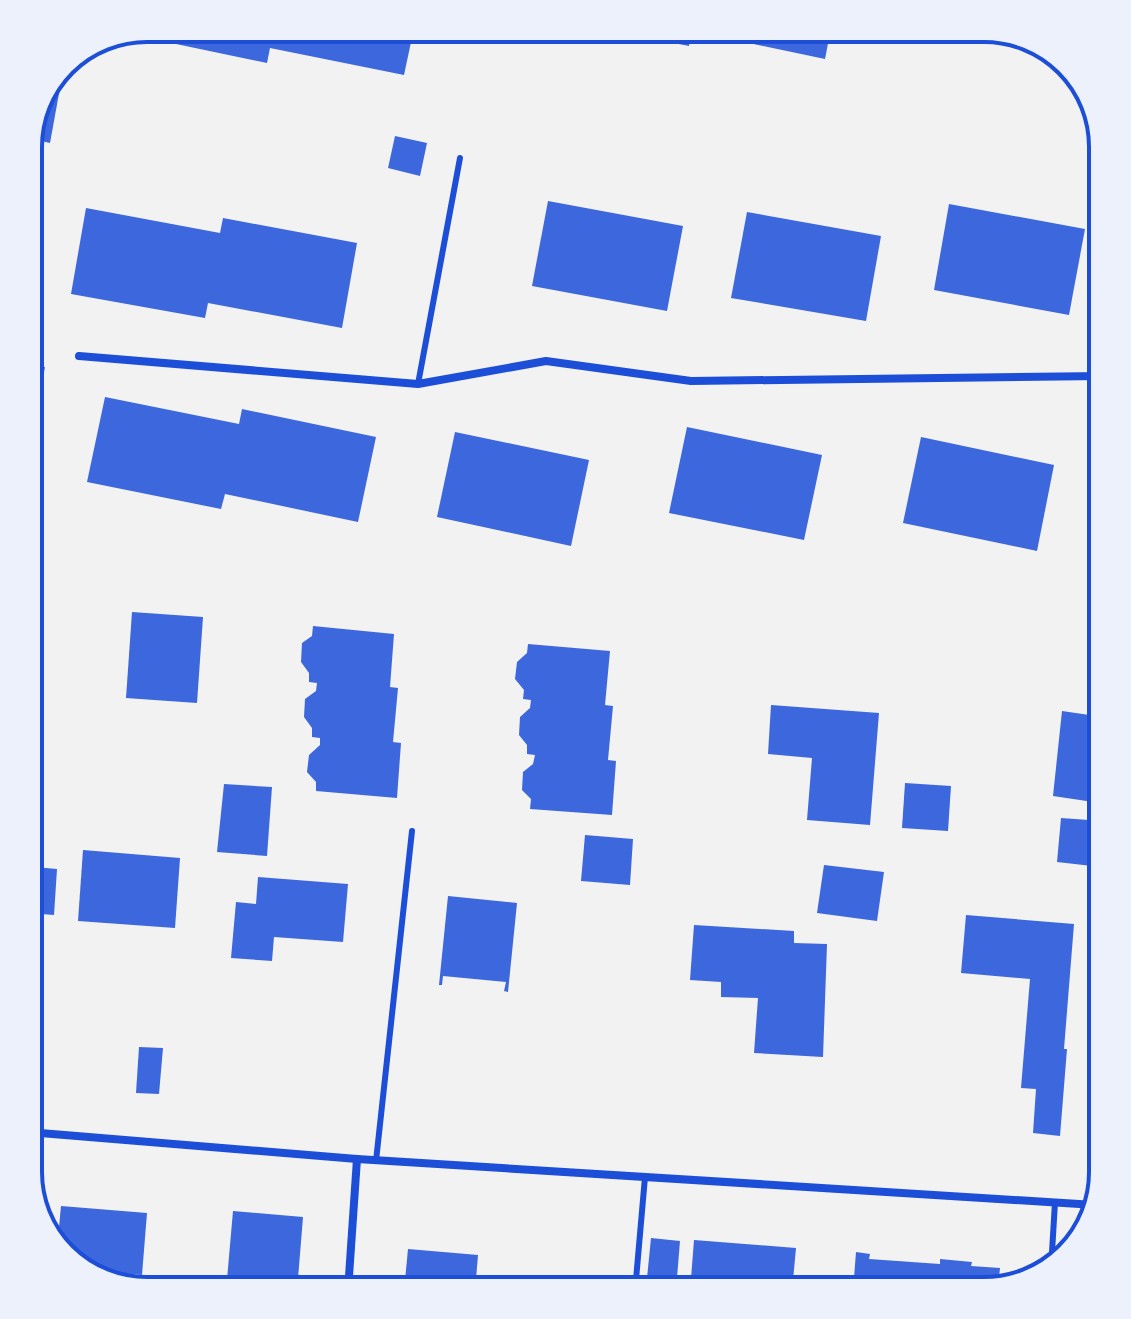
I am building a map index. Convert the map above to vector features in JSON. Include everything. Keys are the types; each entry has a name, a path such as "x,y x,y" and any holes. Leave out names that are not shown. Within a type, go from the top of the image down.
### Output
{"street":[{"path":"79,356 418,384 546,361 691,381 1089,376"},
{"path":"42,1133 376,1161 1084,1204"},
{"path":"349,1277 357,1159"}],"lane":[{"path":"418,384 460,158"},
{"path":"376,1161 412,831"},
{"path":"636,1277 645,1177"},
{"path":"1052,1251 1055,1202"}],"building":[{"path":"166,42 411,42 404,75 270,48 267,63"},
{"path":"668,42 690,42 689,46"},
{"path":"744,42 828,42 825,59"},
{"path":"60,89 50,143 42,140 53,100"},
{"path":"395,136 427,143 420,176 388,168"},
{"path":"548,201 683,226 667,311 532,286"},
{"path":"949,204 1085,229 1069,315 934,290"},
{"path":"86,208 220,233 223,218 357,243 342,328 208,303 205,318 71,294"},
{"path":"747,212 881,236 866,321 731,298"},
{"path":"105,397 239,424 242,409 376,437 358,522 225,494 221,509 87,482"},
{"path":"687,427 822,455 804,540 669,513"},
{"path":"455,432 589,460 571,546 437,517"},
{"path":"921,437 1054,465 1037,551 903,523"},
{"path":"132,612 203,617 197,703 126,698"},
{"path":"313,626 394,634 390,687 398,688 393,742 401,743 397,798 316,791 316,782 307,772 309,755 320,745 320,738 312,737 312,728 304,717 305,699 316,691 317,683 309,682 309,673 301,662 302,643 312,636"},
{"path":"528,644 610,651 605,705 613,706 608,760 616,761 612,815 530,809 531,799 522,790 523,772 533,764 535,755 527,754 527,745 519,735 520,717 530,708 531,700 523,699 524,690 515,679 517,662 527,653"},
{"path":"771,705 879,713 870,825 807,820 812,758 768,754"},
{"path":"1062,711 1089,715 1089,801 1053,796"},
{"path":"905,783 951,786 948,831 902,828"},
{"path":"224,784 272,787 267,856 217,852"},
{"path":"1061,818 1089,820 1089,866 1057,862"},
{"path":"585,835 633,839 630,885 581,881"},
{"path":"83,850 180,858 175,928 78,921"},
{"path":"824,865 884,872 877,921 817,913"},
{"path":"42,868 57,869 54,915 42,914"},
{"path":"258,877 348,884 343,942 274,937 272,961 231,958 236,902 256,904"},
{"path":"448,896 517,903 508,992 504,991 506,982 443,976 442,985 439,985"},
{"path":"966,915 1074,924 1060,1136 1033,1133 1036,1089 1021,1088 1030,979 961,973"},
{"path":"694,925 794,931 794,943 827,944 823,1057 754,1053 758,998 721,997 721,982 690,980"},
{"path":"139,1047 163,1048 159,1094 136,1093"},
{"path":"61,1206 147,1213 142,1275 120,1273 100,1266 73,1246 59,1228"},
{"path":"233,1211 303,1217 298,1277 227,1277"},
{"path":"651,1238 680,1241 677,1277 647,1277"},
{"path":"694,1240 796,1248 793,1277 691,1277"},
{"path":"408,1249 478,1255 476,1277 405,1277"},
{"path":"856,1252 870,1254 869,1259 940,1264 940,1259 1000,1268 999,1276 984,1277 854,1277"}]}
